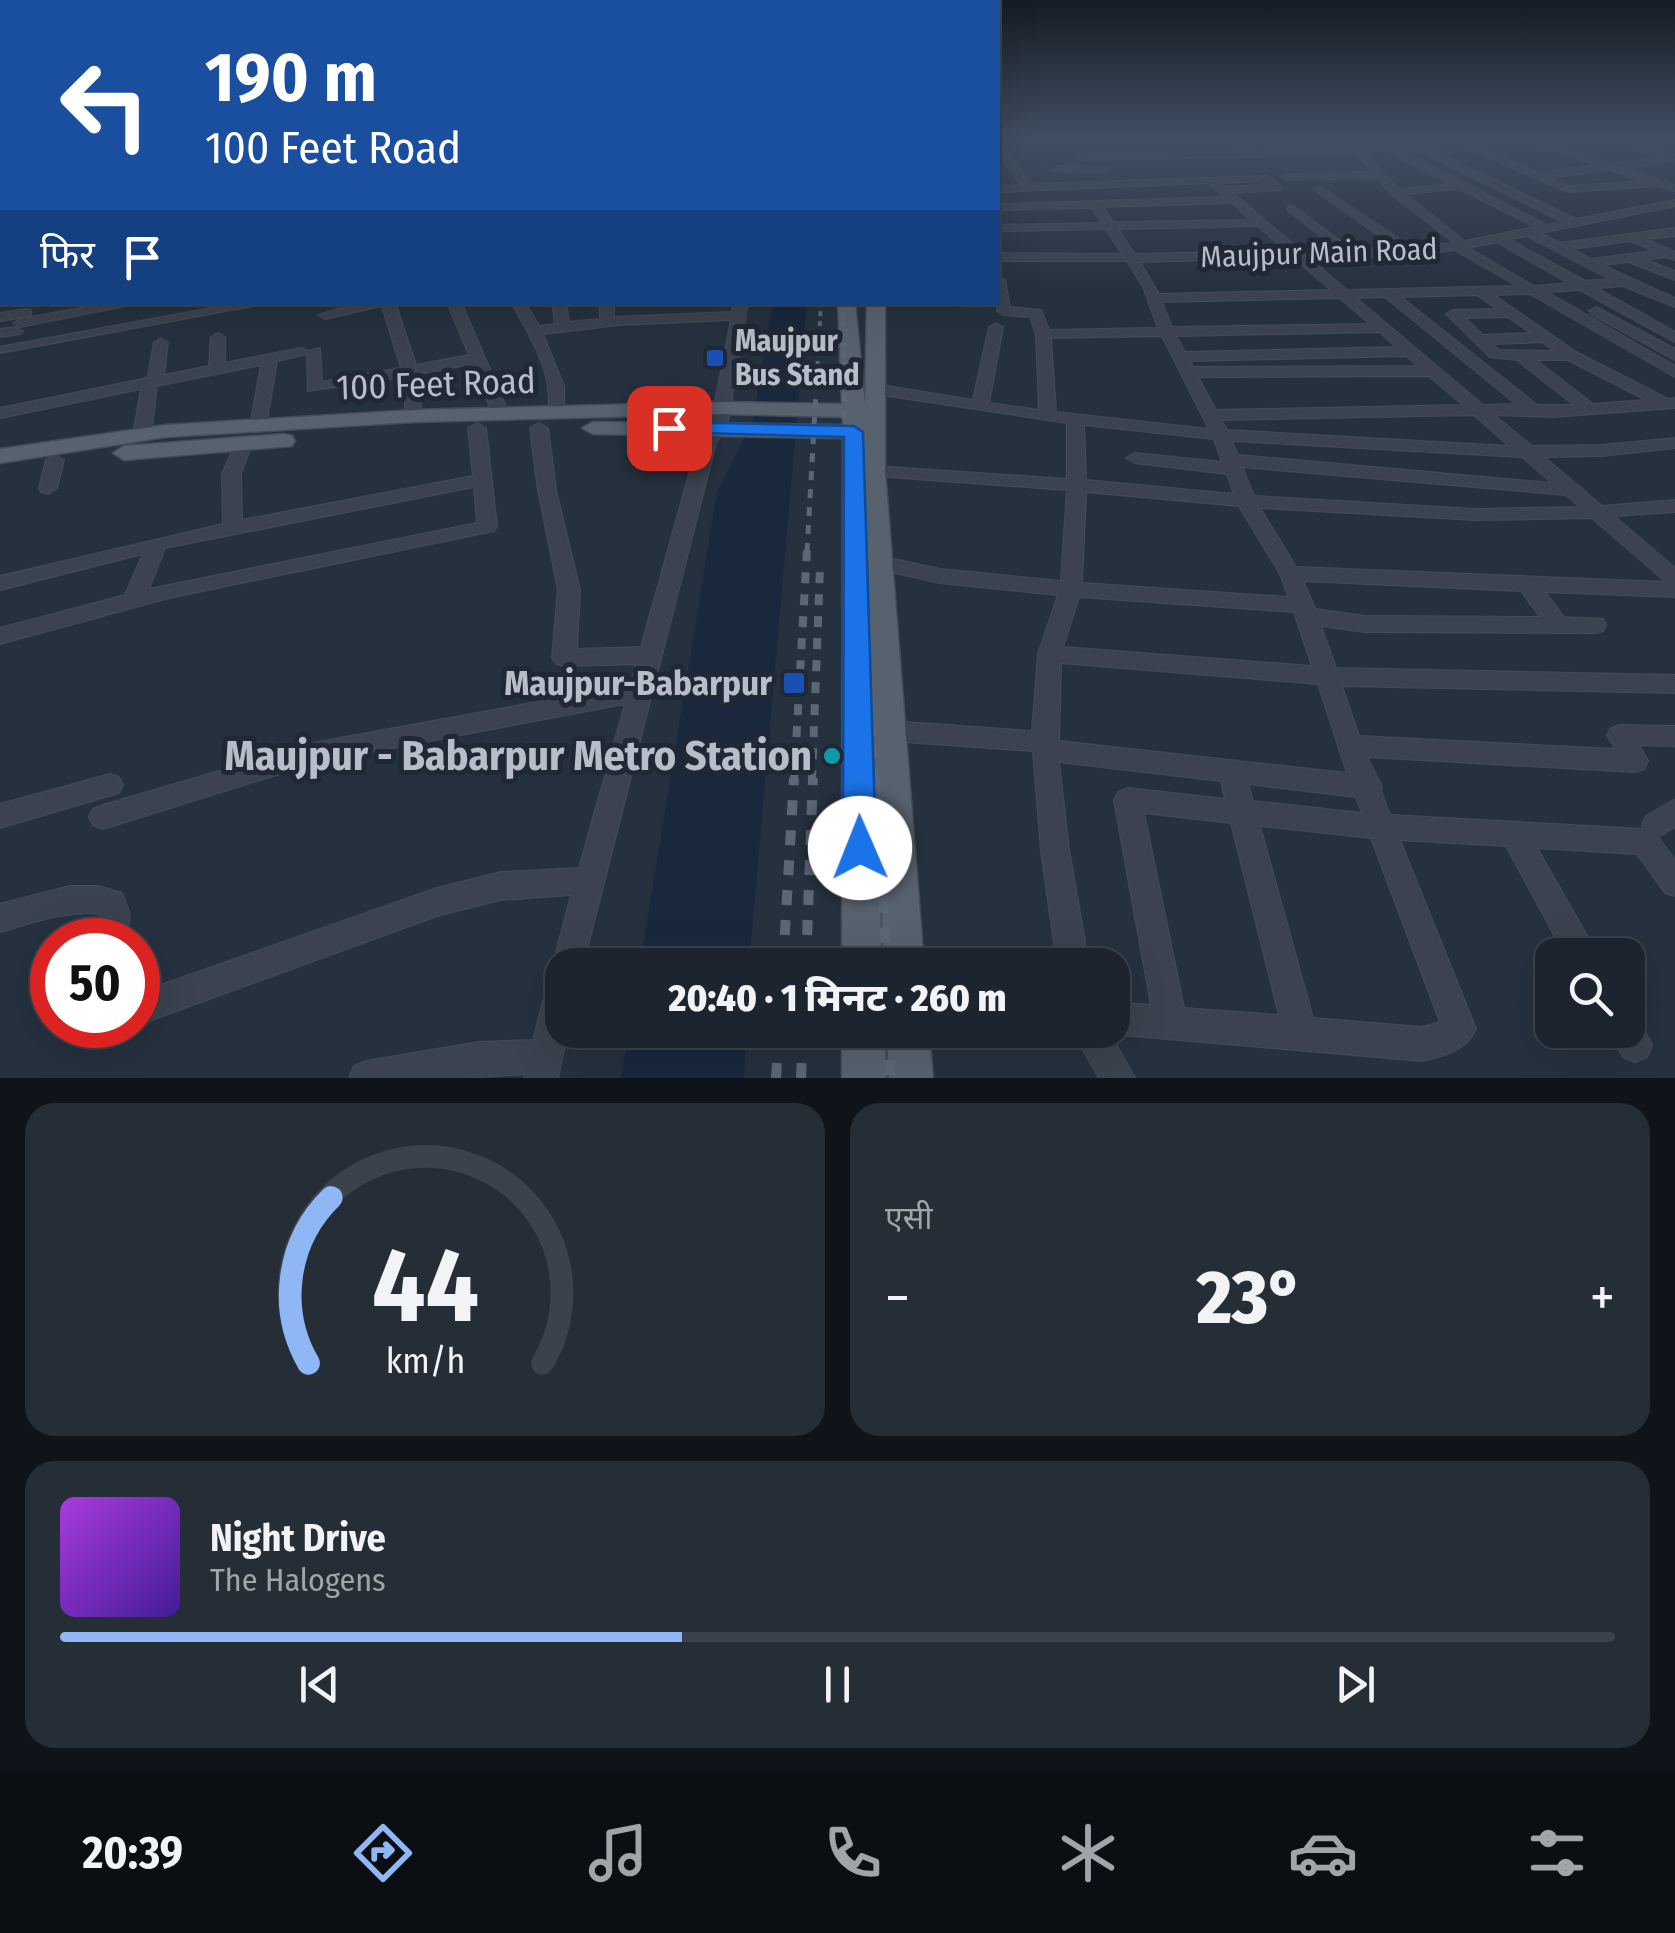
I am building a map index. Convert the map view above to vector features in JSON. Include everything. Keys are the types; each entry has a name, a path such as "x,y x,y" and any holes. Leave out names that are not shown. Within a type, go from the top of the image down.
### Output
{"main road":[{"path":"847,305 874,471 903,948"},
{"path":"862,948 867,414 876,305"},
{"name":"100 Feet Road","path":"0,456 142,434 414,416 556,412 719,418"},
{"name":"100 Feet Road","path":"0,468 243,444 477,428 867,414"},
{"path":"863,1048 864,1078"},
{"path":"909,1048 911,1078"}],"street":[{"path":"1000,188 1043,187"},
{"path":"1225,187 1294,256 1386,328 1477,412 1675,579"},
{"name":"Maujpur Main Road","path":"1390,187 1459,245"},
{"path":"1395,192 1445,187"},
{"path":"1462,187 1546,228"},
{"path":"1499,187 1576,223"},
{"path":"1543,187 1594,187"},
{"path":"1320,188 1410,252"},
{"path":"1573,190 1636,213"},
{"path":"1175,192 1188,201"},
{"path":"1000,207 1238,200"},
{"path":"1095,203 1154,298 1166,331 1220,433 1246,502 1290,574 1350,746 1369,787 1458,1029 1444,1039 1422,1044 1130,1019"},
{"path":"1459,245 1673,205"},
{"path":"1292,208 1350,254"},
{"path":"1594,221 1673,254"},
{"path":"1000,228 1258,223"},
{"path":"1527,231 1623,282 1675,302"},
{"path":"1559,248 1675,232"},
{"path":"1495,236 1675,338"},
{"path":"1459,245 1576,318 1675,372"},
{"name":"Maujpur Main Road","path":"1002,258 1294,256 1410,252 1459,245"},
{"path":"1589,263 1673,254"},
{"path":"1629,258 1675,276"},
{"path":"1154,298 1529,290 1623,282"},
{"path":"1000,290 1004,311 1036,312 1043,334 1048,417"},
{"path":"1480,291 1571,354 1670,403"},
{"path":"1389,294 1532,408"},
{"path":"1450,303 1496,302"},
{"path":"13,331 60,305"},
{"path":"13,331 126,305"},
{"path":"13,331 253,305"},
{"path":"324,314 369,305"},
{"path":"385,305 410,371 414,416"},
{"path":"455,305 501,414"},
{"path":"520,305 556,392 556,412"},
{"path":"559,305 563,327"},
{"path":"606,305 607,318 618,321"},
{"path":"533,331 740,309 719,418 706,442 571,948"},
{"path":"1596,311 1675,356"},
{"path":"1571,354 1495,354 1453,314 1576,318"},
{"path":"0,317 13,331"},
{"path":"1428,326 1462,324"},
{"path":"980,406 996,326"},
{"path":"1043,334 1386,328"},
{"path":"217,368 218,337"},
{"path":"1479,340 1546,337"},
{"path":"1618,342 1646,340"},
{"path":"142,434 161,342"},
{"path":"0,414 308,351 314,388 480,358"},
{"path":"1184,364 1410,351"},
{"path":"1521,356 1589,409"},
{"path":"258,426 270,357"},
{"path":"1184,364 1432,371"},
{"path":"1211,414 1477,412 1670,403"},
{"path":"867,414 980,406 1076,421 1335,445 1526,454 1620,451 1675,443"},
{"path":"1071,948 1055,855 1047,746 1050,654 1070,588 1076,421"},
{"path":"0,636 134,600 487,527 477,428"},
{"path":"538,428 547,489 571,580 572,622 564,658 649,654"},
{"path":"233,528 233,464 243,444"},
{"path":"1135,458 1572,490"},
{"path":"48,488 55,460"},
{"path":"874,471 1404,513 1601,514 1675,506"},
{"path":"0,583 157,544 482,480"},
{"path":"134,600 157,544"},
{"path":"880,563 926,575 1305,611 1365,624 1594,625"},
{"path":"1290,574 1675,590"},
{"path":"1529,586 1558,625"},
{"path":"1050,654 1524,685 1675,684"},
{"path":"103,818 318,752 640,692"},
{"path":"890,731 1047,746 1369,787"},
{"path":"1350,746 1636,761 1620,735 1675,736"},
{"path":"1231,769 1300,1034"},
{"path":"0,816 110,785"},
{"path":"1171,1022 1128,800 1242,809 1383,828 1645,842 1675,883"},
{"path":"1515,836 1572,938"},
{"path":"160,1001 437,902 500,886 586,881"},
{"path":"0,918 74,898 111,903 114,918"},
{"path":"1100,1048 1118,1078"},
{"path":"366,1078 478,1060 543,1067"}],"water":[{"path":"773,305 807,305 750,948 643,948 717,492 753,420"},
{"path":"626,1048 745,1048 744,1078 621,1078"}],"railway":[{"path":"817,376 821,305"},
{"path":"843,305 844,376"},
{"path":"807,552 817,374"},
{"path":"844,376 844,418 860,552"},
{"path":"794,781 807,549"},
{"path":"860,549 875,781"},
{"path":"812,781 820,567"},
{"path":"784,948 794,778"},
{"path":"807,948 813,778"},
{"path":"875,778 886,948"},
{"path":"776,1078 778,1048"},
{"path":"801,1078 802,1048"},
{"path":"889,1048 890,1078"}],"place":[{"name":"Maujpur Bus Stand","path":"715,358"},
{"name":"Maujpur-Babarpur","path":"794,683"},
{"name":"Maujpur - Babarpur Metro Station","path":"832,756"}],"route":[{"path":"669,428 854,432 851,459 860,848"}]}
